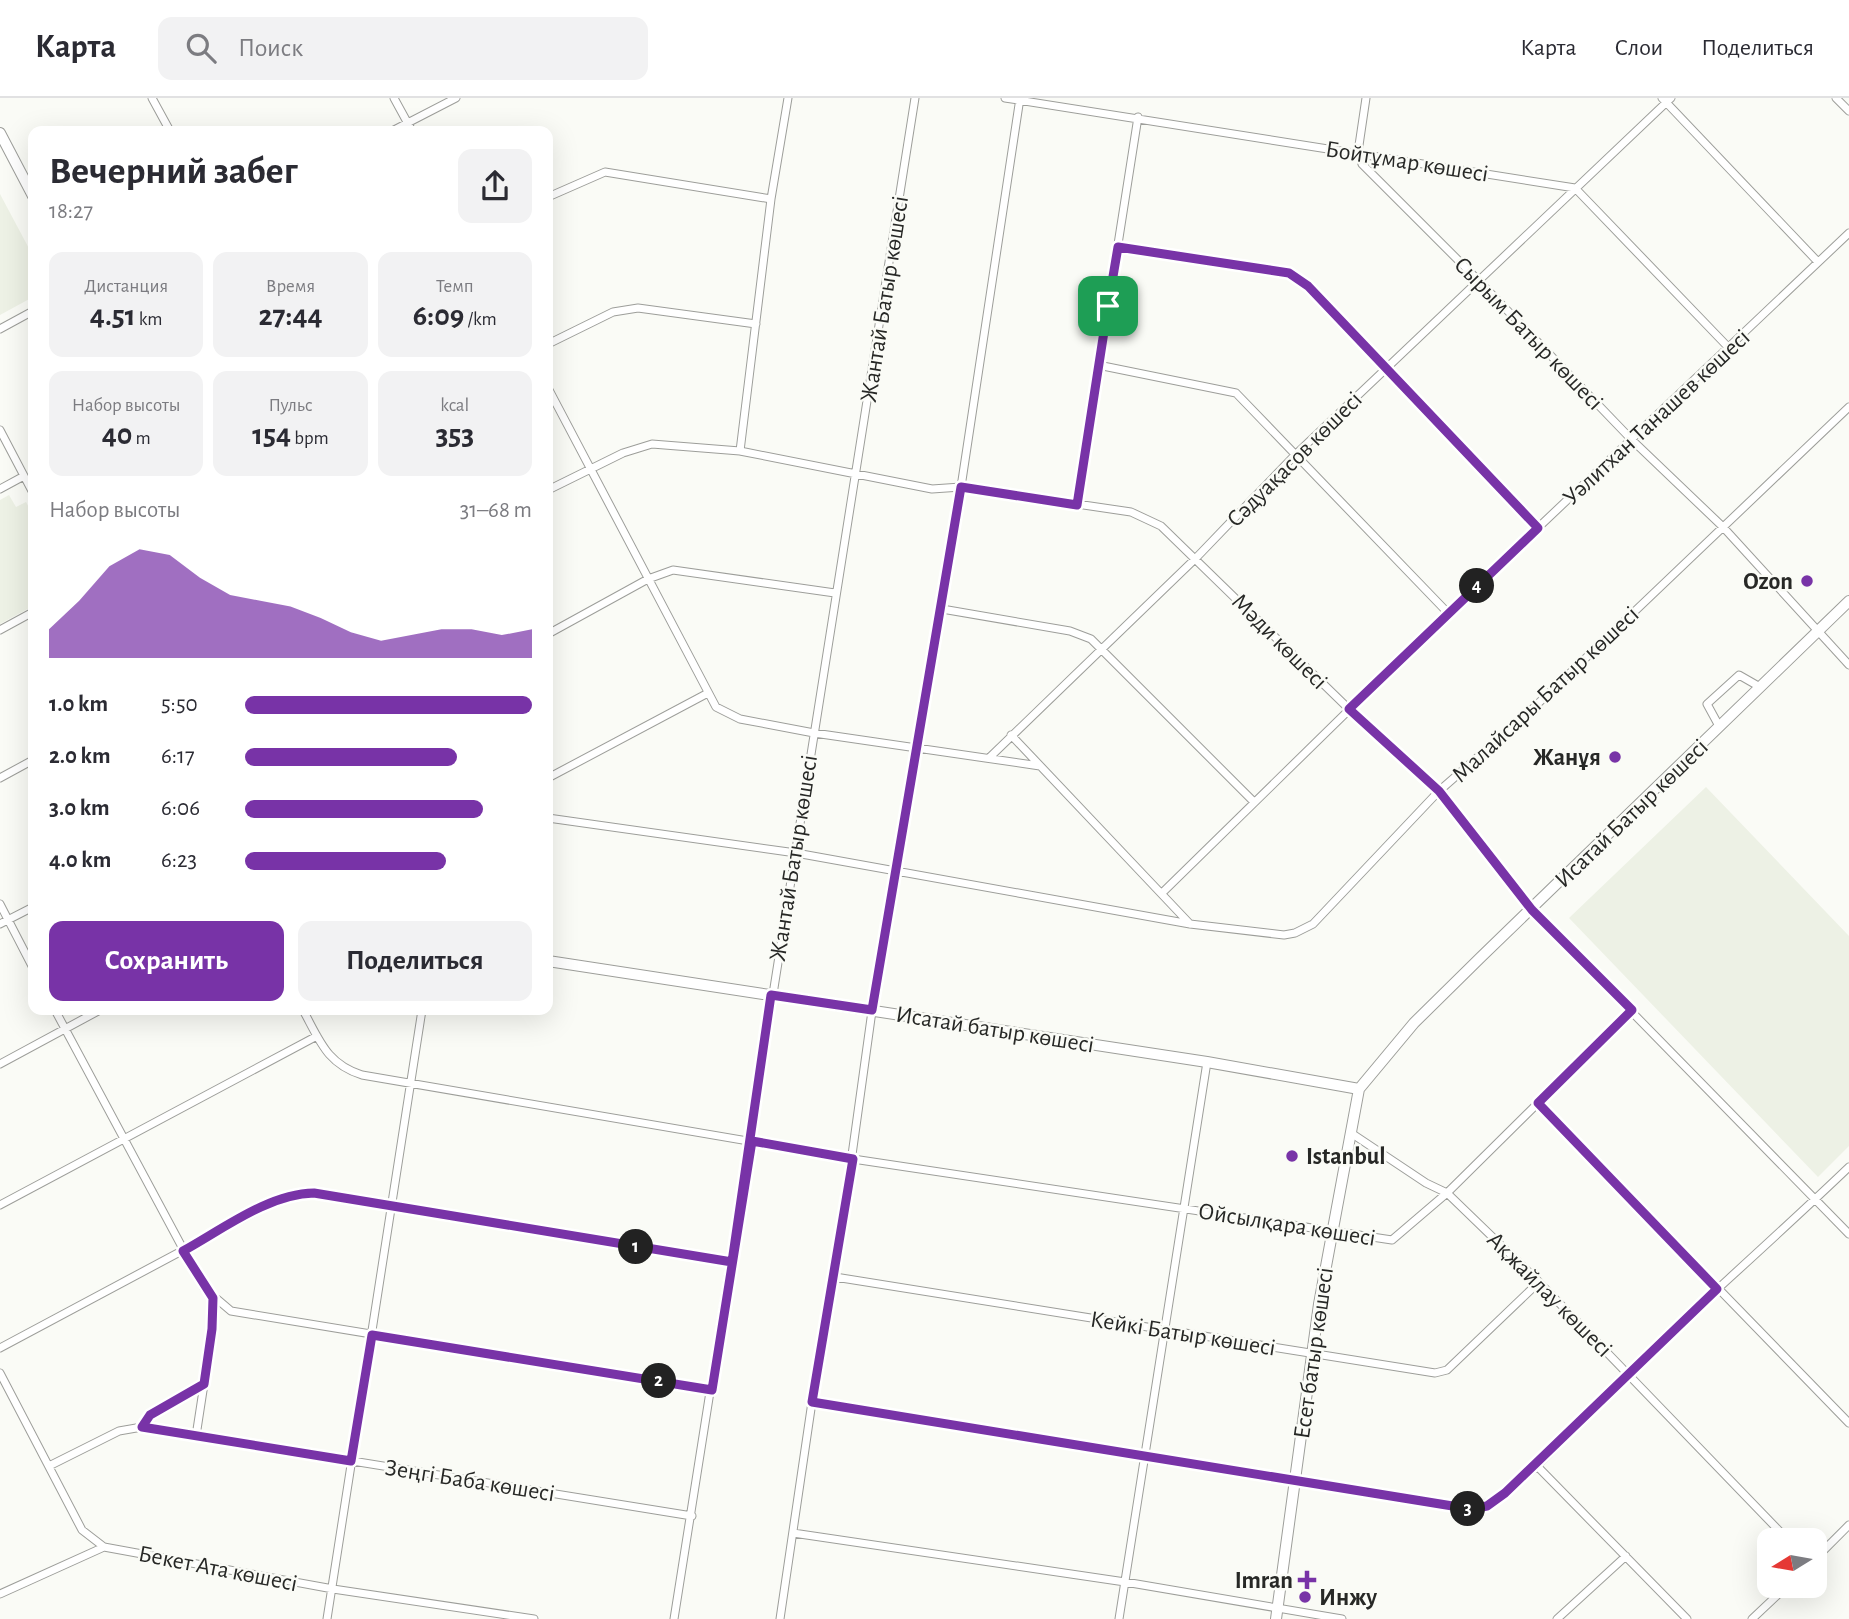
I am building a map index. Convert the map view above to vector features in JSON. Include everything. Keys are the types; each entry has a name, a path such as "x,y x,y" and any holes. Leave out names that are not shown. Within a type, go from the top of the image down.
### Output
{"street":[{"path":"152,98 167,126"},
{"path":"394,98 409,126"},
{"path":"412,126 456,98"},
{"path":"553,488 624,453 652,444 740,451 771,199 788,98"},
{"name":"Жантай Батыр көшесі","path":"674,1619 752,1141 771,995 796,853 835,593 857,474 915,98"},
{"name":"Бойтұмар көшесі","path":"1005,98 1575,188"},
{"path":"1357,152 1366,98"},
{"path":"1836,98 1849,111"},
{"path":"780,1619 812,1402 853,1159 872,1010 942,609 1020,99"},
{"path":"1666,99 1818,262"},
{"name":"Сәдуақасов көшесі","path":"989,758 1196,558 1294,456 1666,99"},
{"path":"1077,505 1138,117"},
{"path":"0,133 28,186"},
{"name":"Сырым Батыр көшесі","path":"1357,152 1362,164 1632,440 1723,527 1849,666"},
{"path":"553,195 605,172 771,199"},
{"path":"1575,188 1729,348"},
{"name":"Уәлитхан Танашев көшесі","path":"1162,893 1448,613 1849,233"},
{"path":"1118,247 1289,273 1308,286 1538,528"},
{"path":"553,342 613,312 638,308 756,324"},
{"path":"0,329 28,314"},
{"path":"1098,365 1236,393 1448,613"},
{"path":"553,397 716,708 740,719 814,733 1040,766"},
{"name":"Малайсары Батыр көшесі","path":"553,819 796,853 1190,924 1284,935 1304,929 1313,924 1439,791 1527,714 1849,407"},
{"path":"0,430 28,484"},
{"name":"Мәди көшесі","path":"740,451 932,489 961,487 1130,512 1161,526 1349,709 1439,791 1532,910 1849,1234"},
{"path":"0,488 24,476"},
{"path":"553,631 648,579 673,570 835,593"},
{"name":"Исатай Батыр көшесі","path":"1359,1089 1414,1023 1849,601"},
{"path":"942,609 1070,631 1091,639 1254,802"},
{"path":"0,630 28,615"},
{"path":"1719,726 1707,704 1740,674 1760,687"},
{"path":"553,775 708,693"},
{"path":"1011,735 1190,924"},
{"path":"0,778 28,763"},
{"path":"0,904 28,958"},
{"path":"0,925 28,910"},
{"name":"Исатай батыр көшесі","path":"553,962 1207,1062 1359,1089"},
{"name":"Ойсылқара көшесі","path":"306,1015 332,1060 343,1069 412,1084 853,1159 1392,1240 1447,1193 1632,1010"},
{"path":"58,1015 183,1251 213,1298 231,1311 712,1390"},
{"path":"0,1064 91,1015"},
{"path":"327,1619 421,1015"},
{"path":"0,1205 317,1036"},
{"path":"1119,1619 1207,1062"},
{"name":"Есет батыр көшесі","path":"1277,1614 1332,1230 1359,1089"},
{"path":"1538,1103 1849,1423"},
{"name":"Ақжайлау көшесі","path":"1351,1133 1426,1183 1447,1193 1538,1282 1776,1528"},
{"path":"812,1402 1471,1509 1487,1506 1536,1465 1627,1373 1849,1167"},
{"path":"0,1348 279,1199 297,1194 314,1193 732,1262"},
{"name":"Кейкі Батыр көшесі","path":"835,1277 1435,1373 1447,1370 1538,1282"},
{"path":"196,1436 212,1329 213,1298"},
{"name":"Бекет Ата көшесі","path":"0,1373 82,1530 104,1547 332,1589 534,1619"},
{"path":"142,1427 150,1415 204,1384"},
{"name":"Зеңгі Баба көшесі","path":"48,1466 119,1431 142,1427 692,1516"},
{"path":"1536,1465 1686,1619"},
{"path":"1827,1547 1849,1525"},
{"path":"793,1533 1125,1582 1277,1614 1342,1619"},
{"path":"0,1594 104,1547"},
{"path":"1557,1619 1626,1556"},
{"path":"1752,1619 1774,1598"}],"shaded area":[{"path":"0,194 28,247 28,300 0,315"},
{"path":"9,495 16,507 26,502 28,506 28,609 0,624 0,500"},
{"path":"1706,787 1849,936 1849,1146 1818,1177 1569,918"}],"place":[{"name":"Ozon","path":"1807,581"},
{"name":"Жанұя","path":"1615,757"},
{"name":"Istanbul","path":"1292,1156"},
{"name":"Imran","path":"1307,1580"},
{"name":"Инжу","path":"1305,1597"}],"route":[{"path":"1108,306 1077,505 961,487 919,748 894,872 872,1010 771,995 752,1141 745,1178 732,1262 314,1193 279,1199 183,1251 204,1288 213,1298 212,1329 204,1384 150,1415 142,1427 351,1461 372,1335 712,1390 752,1141 853,1159 812,1402 1471,1509 1487,1506 1505,1493 1717,1289 1538,1103 1632,1010 1532,910 1439,791 1349,709 1538,528 1308,286 1289,273 1118,247 1108,306"}]}
